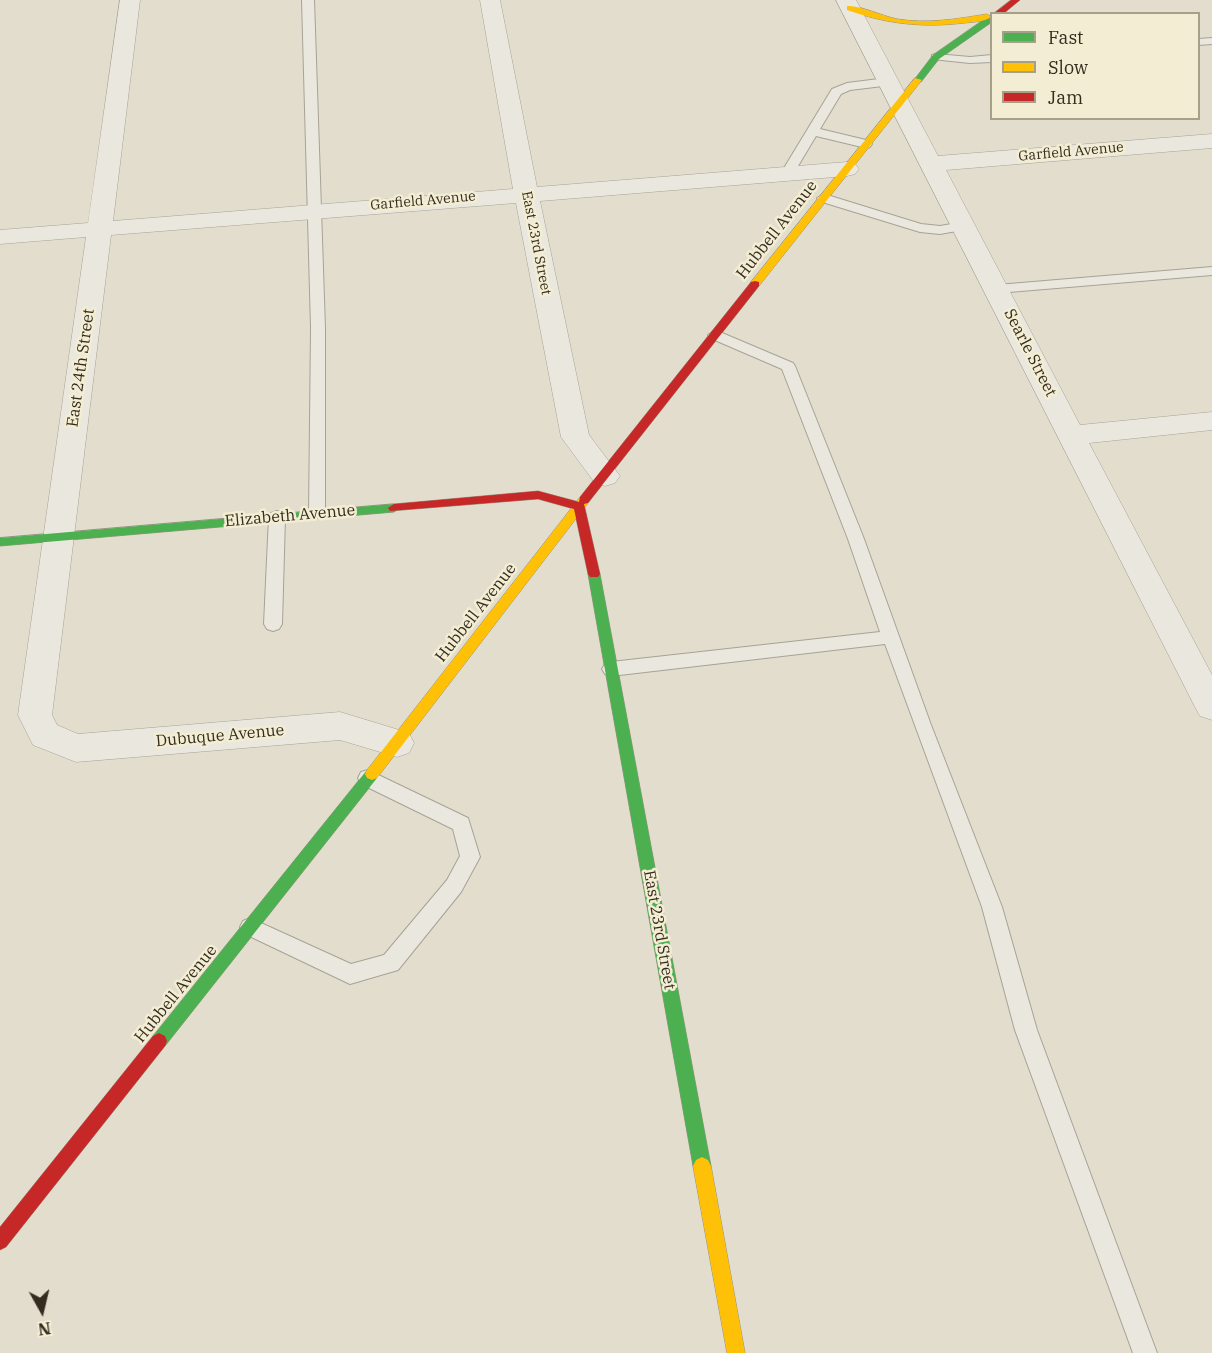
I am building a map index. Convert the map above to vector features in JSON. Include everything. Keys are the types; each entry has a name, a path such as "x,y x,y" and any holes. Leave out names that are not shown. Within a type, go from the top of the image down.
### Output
{"main road":[{"path":"1000,12 1016,0"},
{"path":"848,4 874,19 906,25 936,25 990,17"},
{"name":"Hubbell Avenue","path":"0,1241 396,743 579,507 936,57 990,18"},
{"name":"Elizabeth Avenue","path":"0,542 538,495 579,507"},
{"name":"East 23rd Street","path":"579,507 611,669 736,1353"}],"street":[{"name":"East 24th Street","path":"45,735 35,714 57,536 102,228 130,0"},
{"name":"East 23rd Street","path":"490,0 575,437 605,476"},
{"name":"Searle Street","path":"848,4 1212,707"},
{"name":"Garfield Avenue","path":"929,164 1212,141"},
{"name":"Garfield Avenue","path":"0,237 847,169"},
{"path":"1071,435 1212,421"},
{"name":"Dubuque Avenue","path":"45,735 76,748 340,726 396,743"}],"lane":[{"path":"308,0 315,210 317,514"},
{"path":"936,57 970,60 990,58"},
{"path":"787,173 836,92 847,87 887,82"},
{"path":"812,131 866,144"},
{"path":"824,198 920,228 939,230 963,226"},
{"path":"997,289 1212,271"},
{"path":"715,335 788,366 992,907 1026,1030 1145,1353"},
{"path":"273,624 277,517"},
{"path":"611,669 891,637"},
{"path":"250,927 350,975 391,963 454,886 470,857 461,824 368,778"}],"traffic: fast":[{"path":"918,80 936,57 990,19"},
{"path":"0,542 394,508"},
{"path":"594,574 702,1166"},
{"path":"159,1041 372,774"}],"traffic: slow":[{"path":"850,8 901,22 934,23 987,17"},
{"path":"755,284 918,80"},
{"path":"372,774 584,500"},
{"path":"702,1166 736,1353"}],"traffic: jam":[{"path":"1000,12 1016,0"},
{"path":"584,500 755,284"},
{"path":"394,508 538,495 579,506 594,574"},
{"path":"0,1241 159,1041"}]}
